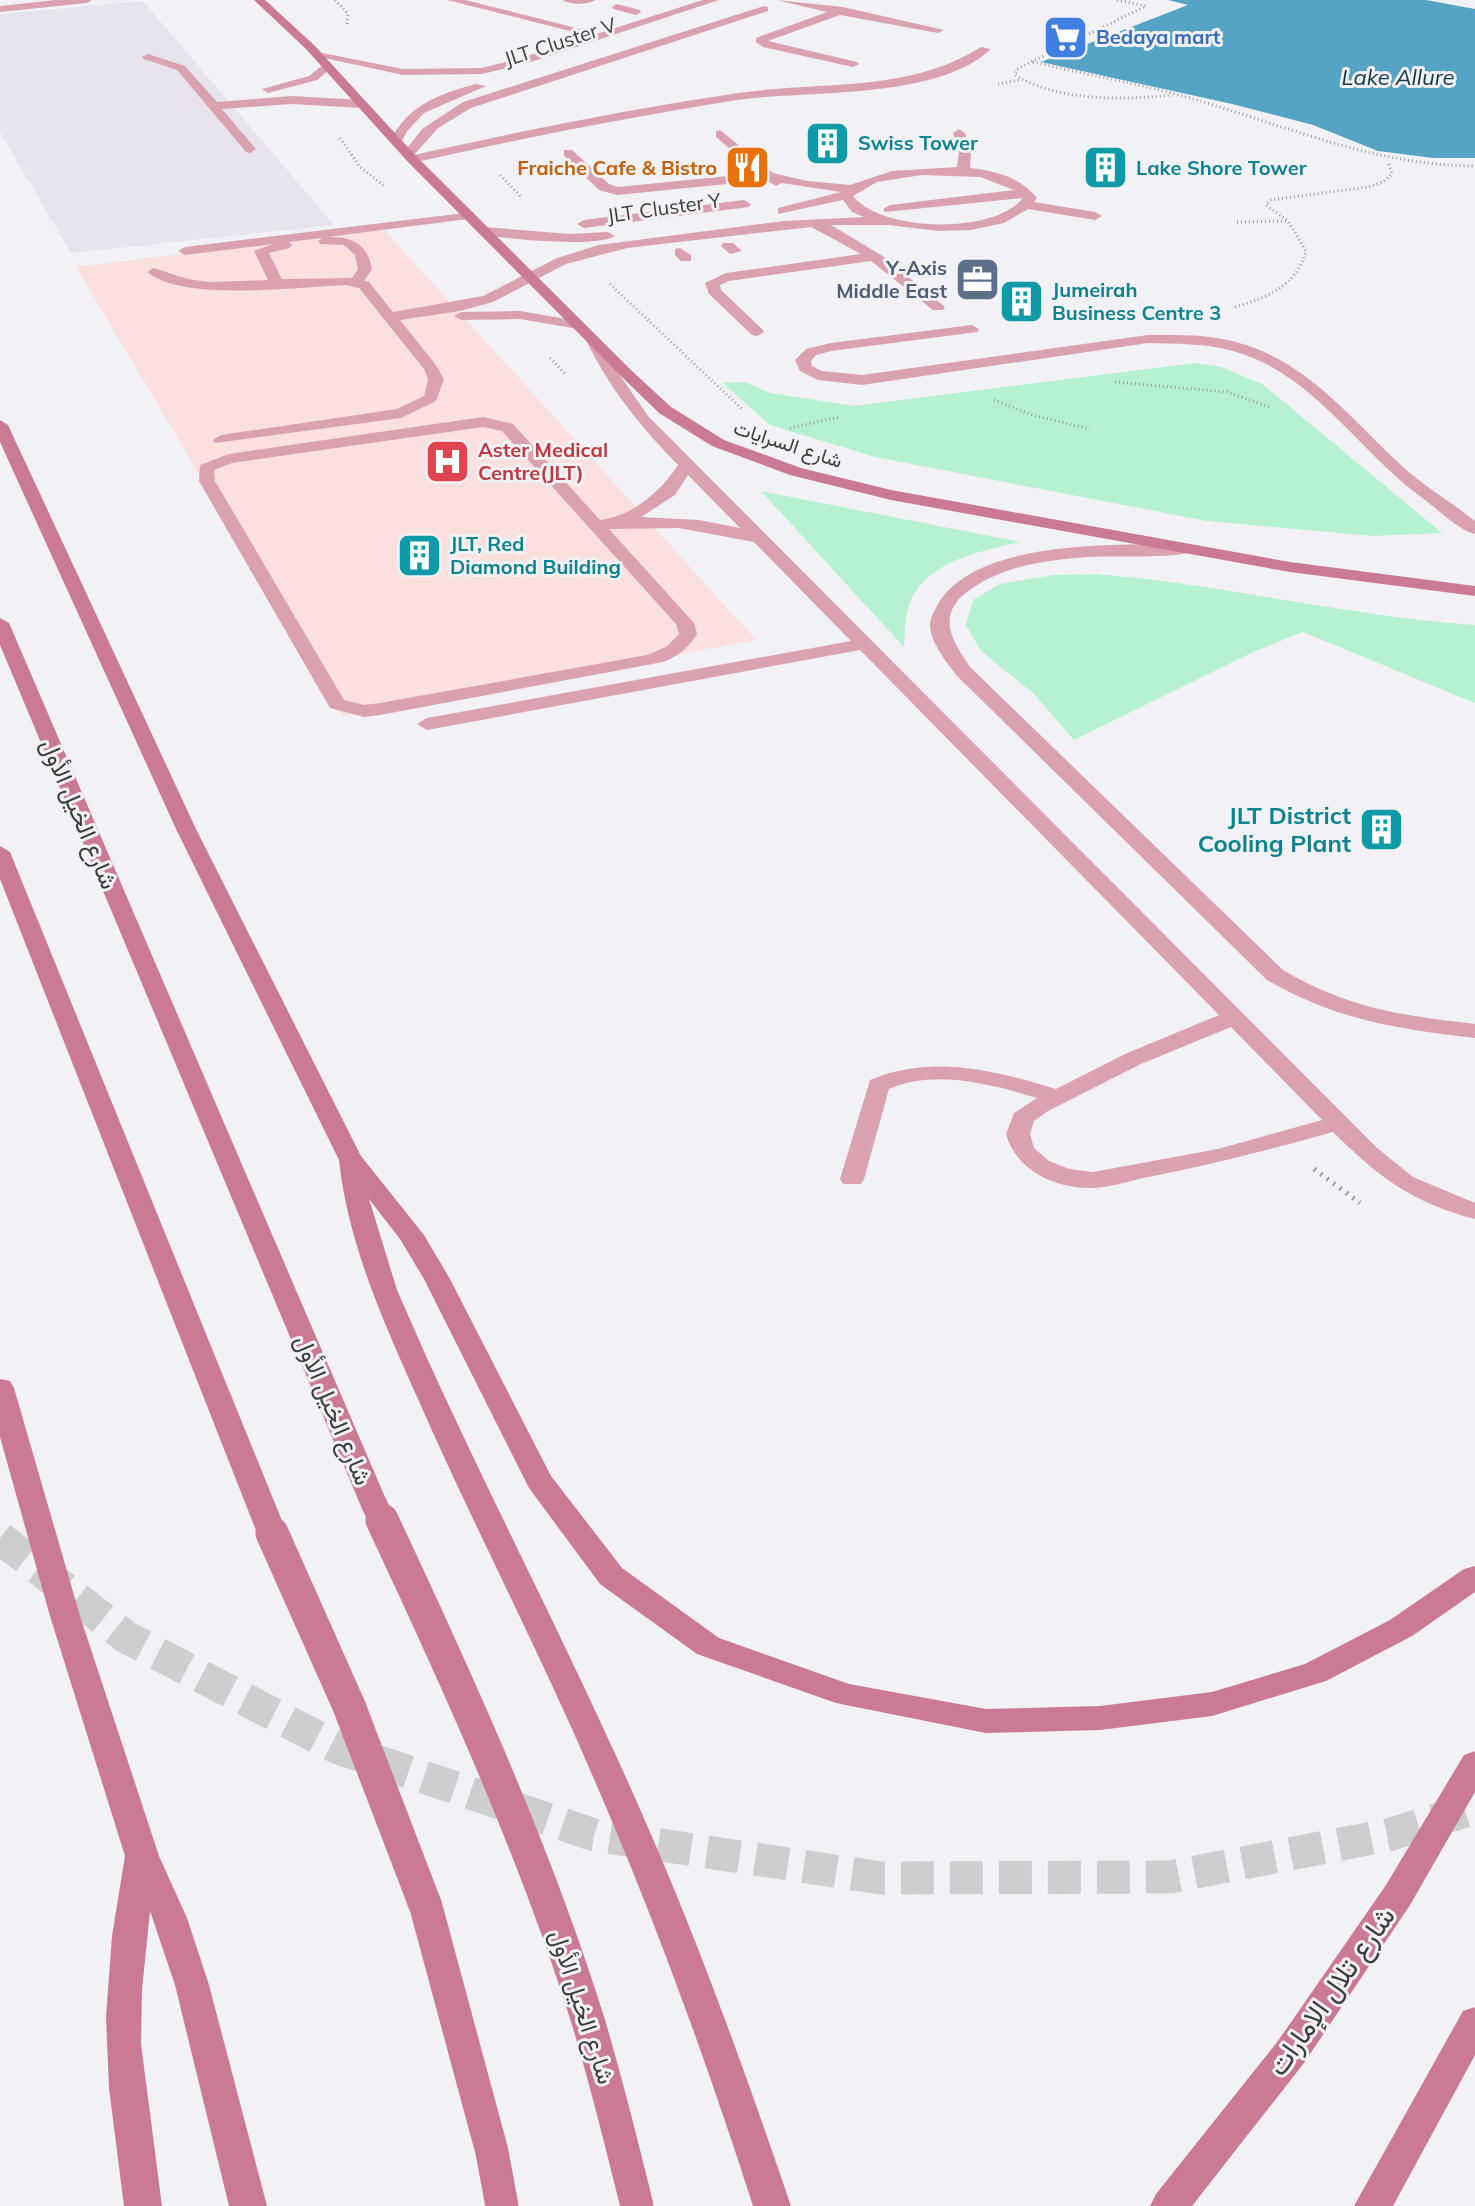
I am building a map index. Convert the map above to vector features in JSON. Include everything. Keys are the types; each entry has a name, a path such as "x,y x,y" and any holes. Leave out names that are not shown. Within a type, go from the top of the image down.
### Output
{"main road":[{"name":"شارع السرايات","path":"259,0 318,56 410,157 665,410 718,443 796,472 891,495 1290,567 1475,591"},
{"path":"0,425 186,829 350,1158 397,1215 431,1268 539,1481 611,1576 708,1646 847,1695 986,1721 1100,1718 1212,1704 1315,1673 1401,1628 1475,1577"},
{"name":"شارع الخيل الأول","path":"0,623 374,1504 456,1676 542,1882 620,2127 637,2206"},
{"path":"0,852 272,1533 349,1706 426,1907 492,2152 502,2206"},
{"path":"350,1158 357,1200 384,1290 625,1812 679,1941 733,2084 772,2206"},
{"path":"0,1388 65,1616 142,1856 170,1918 192,1985 248,2206"},
{"name":"شارع تلال الإمارات","path":"1169,2206 1291,2052 1398,1895 1475,1764"},
{"path":"142,1856 130,1925 125,2070 143,2206"},
{"path":"1373,2206 1475,2022"}],"lane":[{"path":"0,9 87,0"},
{"path":"452,0 578,30"},
{"path":"568,0 590,0"},
{"path":"206,96 299,83 323,72 318,56 409,64 447,63 504,54 672,0"},
{"name":"JLT Cluster V","path":"318,56 403,72 482,71 524,61 714,0"},
{"name":"JLT Cluster V","path":"396,141 411,117 427,105 449,96 752,0"},
{"path":"781,0 938,30"},
{"path":"822,0 843,10"},
{"path":"617,7 636,12"},
{"path":"410,157 419,137 467,105 764,9"},
{"path":"843,10 760,40 767,45 853,64"},
{"path":"410,157 554,127 738,96 916,79 949,71 972,61 985,49"},
{"path":"148,57 181,68 250,149"},
{"path":"214,106 292,100 362,104"},
{"path":"959,133 965,152 963,171"},
{"path":"720,134 788,193 792,201 790,210"},
{"path":"568,153 604,187 617,191 770,176 849,192"},
{"name":"JLT Cluster Y","path":"476,222 591,237 790,210 849,192 873,179 895,174 963,171 1023,194 1016,214 995,221 912,226 885,211 862,214 849,205 849,192"},
{"path":"885,211 1023,194 1095,216"},
{"path":"185,251 476,222 548,226 692,206 744,204"},
{"name":"JLT Cluster Y","path":"534,280 571,257 604,248 885,211"},
{"path":"809,222 833,231 938,307"},
{"path":"872,257 869,241 878,235 912,226"},
{"path":"392,321 479,302 516,286 586,265 732,249 790,238"},
{"path":"277,284 261,253 264,249 338,240 349,242 362,253 365,269 356,282"},
{"path":"757,332 710,287 712,283 726,277 872,257"},
{"path":"154,272 167,278 209,286 356,282 364,285 431,368 436,379 431,398 419,406 378,417 221,440"},
{"path":"392,321 488,315 551,319 578,325"},
{"path":"972,329 831,347 811,352 803,360 805,368 818,375 839,380 862,380 1148,339 1207,341 1257,351 1285,365 1311,384 1396,469 1475,529"},
{"path":"593,340 605,365 642,419 1338,1123 1395,1179 1432,1198 1475,1211"},
{"path":"468,423 496,424 507,427 598,525 685,623 688,634 682,644 651,660 364,711 337,704 205,475 206,468 229,459 468,423"},
{"path":"622,522 669,491 686,465"},
{"path":"598,525 622,522 703,525 762,538"},
{"path":"1188,549 1079,552 1029,559 983,573 954,592 940,617 944,643 963,671 1275,975 1308,996 1355,1014 1404,1024 1475,1031"},
{"path":"427,724 865,644"},
{"path":"1233,1018 1133,1059 1023,1118 1018,1134 1023,1151 1040,1166 1064,1176 1093,1180 1221,1156 1338,1123"},
{"path":"852,1179 878,1085 893,1076 950,1074 999,1081 1059,1097"}],"path":[{"path":"1117,0 1146,6 1017,69 1015,75 1035,85 1093,96 1137,100 1177,94"},
{"path":"1033,62 1177,94 1339,148 1388,161 1427,166 1475,166"},
{"path":"1207,341 1222,312 1260,300 1287,285 1302,269 1306,251 1288,221 1266,205 1270,200 1368,187 1383,182 1392,174 1388,161"},
{"path":"1237,222 1288,221"},
{"path":"1049,353 1097,377 1122,383 1227,392 1274,409"},
{"path":"937,370 1002,403 1036,416 1090,429"}],"shaded area":[{"path":"143,1 334,225 71,253 0,132 0,14"},
{"path":"383,229 756,640 343,716 76,267"}],"green space":[{"path":"1195,363 1221,367 1262,384 1442,533 1373,536 1207,521 875,457 770,425 723,383 744,382 771,393 854,406"},
{"path":"761,491 1020,542 962,558 925,580 909,605 904,647"},
{"path":"1095,574 1190,585 1380,615 1475,625 1475,703 1303,632 1251,653 1074,740 1033,693 981,651 966,625 973,600 1000,584 1054,575"}],"water":[{"name":"Lake Allure","path":"1168,0 1426,0 1475,9 1475,158 1433,158 1378,151 1313,125 1041,62 1188,5"}],"tunnel":[{"path":"0,1538 126,1637 338,1748 594,1835 881,1878 1170,1877 1388,1835 1475,1808"}],"place":[{"name":"Bedaya mart","path":"1065,37"},
{"name":"Swiss Tower","path":"827,143"},
{"name":"Fraiche Cafe & Bistro","path":"748,168"},
{"name":"Lake Shore Tower","path":"1105,168"},
{"name":"Y-Axis Middle East","path":"978,280"},
{"name":"Jumeirah Business Centre 3","path":"1021,301"},
{"name":"Aster Medical Centre(JLT)","path":"447,461"},
{"name":"JLT, Red Diamond Building","path":"419,556"},
{"name":"JLT District Cooling Plant","path":"1382,830"}]}
